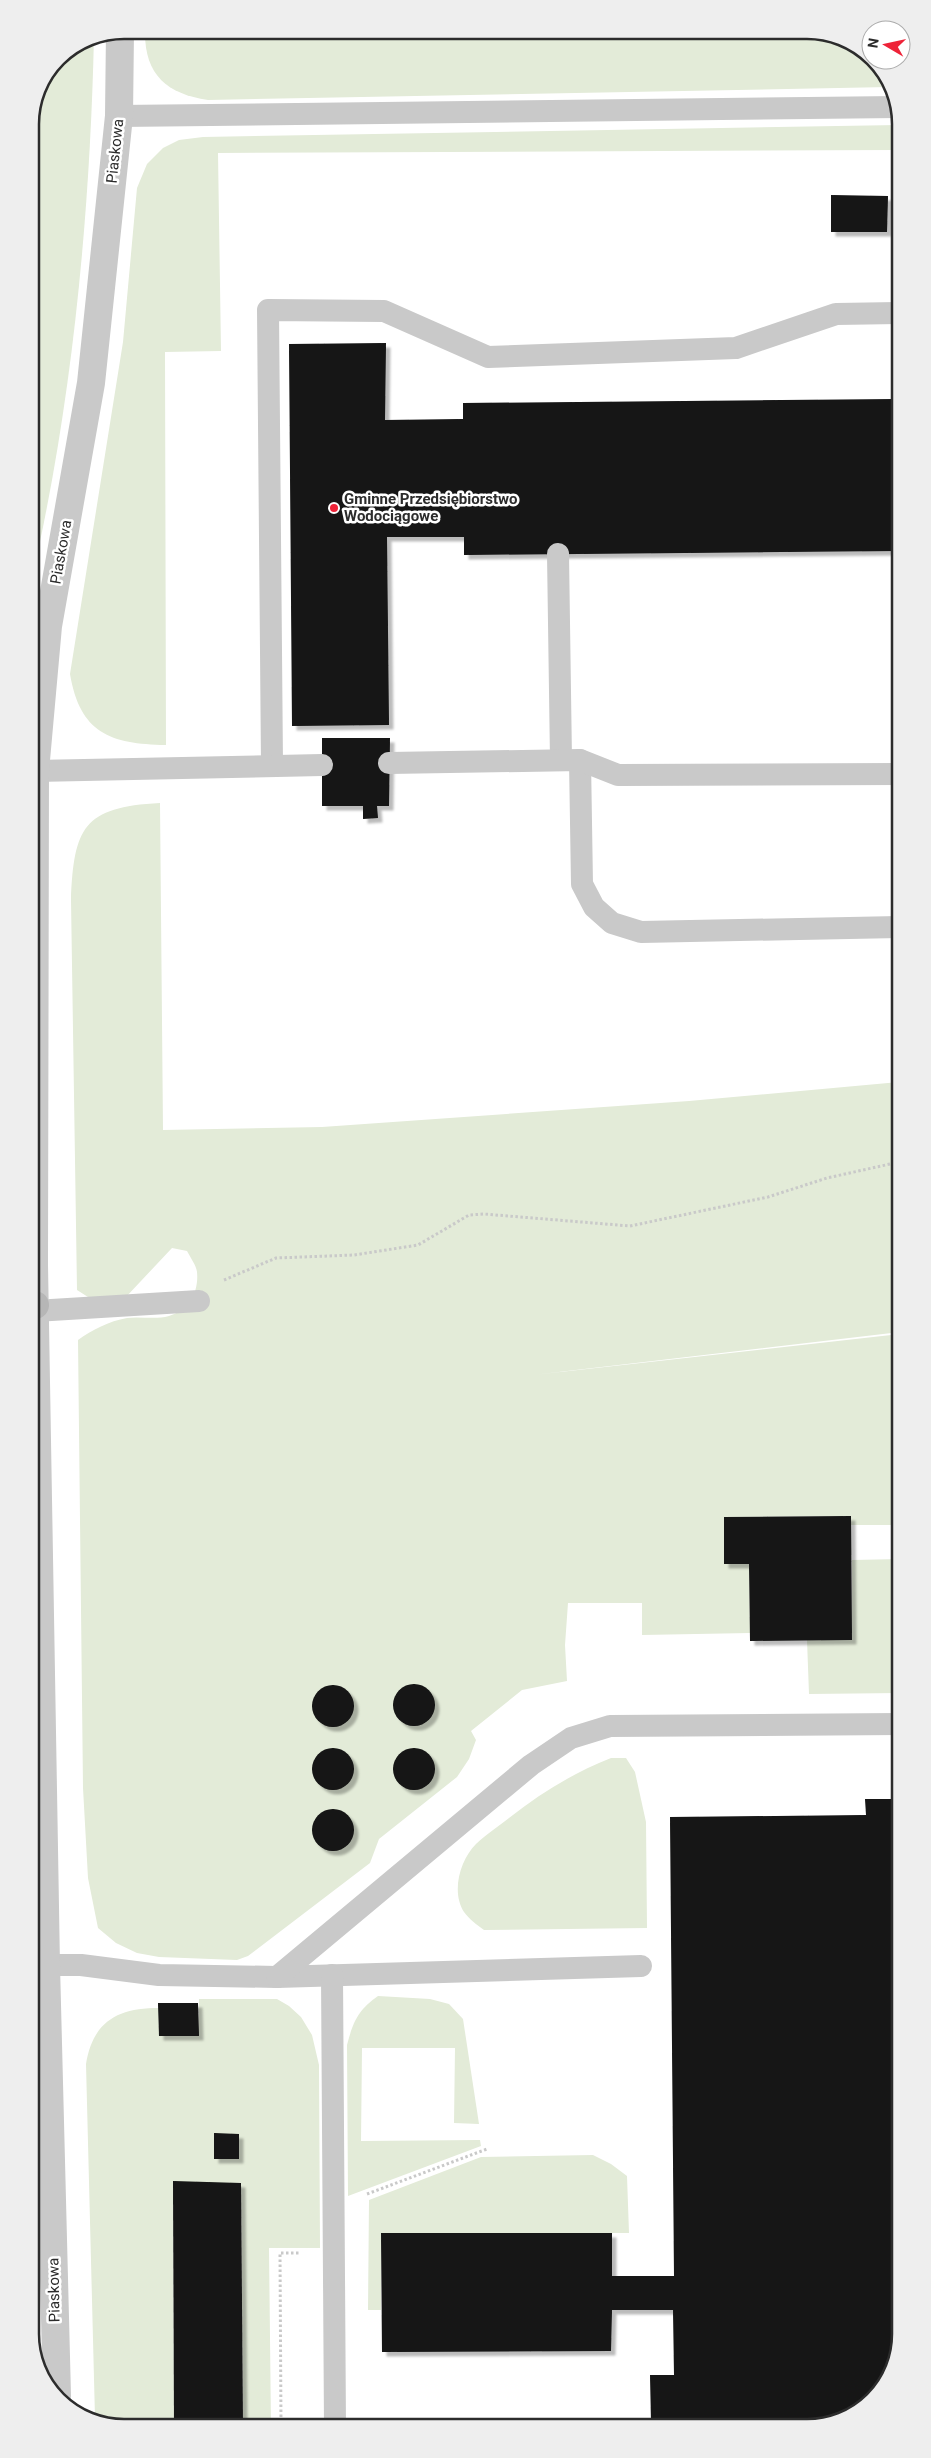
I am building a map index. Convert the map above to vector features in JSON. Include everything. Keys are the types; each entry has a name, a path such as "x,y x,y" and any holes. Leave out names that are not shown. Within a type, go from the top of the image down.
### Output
{"street":[{"name":"Piaskowa","path":"39,726 48,626 91,383 118,116 120,39"},
{"name":"Piaskowa","path":"39,1610 57,2386"}],"lane":[{"path":"118,116 890,107"},
{"path":"272,765 268,310 384,311 488,358 736,348 836,314 892,313"},
{"path":"558,554 570,760 582,884 594,907 612,923 641,932 892,927"},
{"path":"389,763 570,760 618,775 892,774"},
{"path":"39,771 322,765"},
{"path":"39,1306 199,1301"},
{"path":"277,1977 531,1765 571,1738 610,1726 892,1724"},
{"path":"46,1965 80,1964 159,1975 277,1977 641,1966"},
{"path":"332,1975 335,2419"}],"path":[{"path":"199,1301 219,1282 276,1258 354,1255 418,1245 469,1215 484,1214 630,1226 768,1196 827,1178 892,1164"}],"green space":[{"path":"146,39 812,39 824,40 840,45 859,56 861,58 861,70 872,70 884,87 208,100 180,93 169,87 153,70"},
{"path":"94,44 88,173 76,311 58,448 39,544 39,119 45,91 53,77 77,53"},
{"path":"892,125 892,150 218,153 221,351 165,352 166,745 146,744 114,738 90,722 81,710 70,674 123,342 137,188 147,164 163,148 179,140 203,137"},
{"path":"160,803 163,1130 322,1127 689,1101 892,1083 892,1333 533,1375 892,1335 892,1525 851,1525 851,1516 724,1517 724,1564 749,1564 750,1633 642,1635 642,1603 568,1603 565,1645 567,1681 522,1690 471,1731 476,1740 469,1759 457,1777 379,1839 370,1863 248,1956 237,1960 159,1957 137,1953 116,1943 98,1928 88,1878 83,1788 78,1340 101,1326 120,1319 164,1317 176,1313 187,1305 191,1299 197,1279 197,1272 187,1251 172,1248 125,1298 88,1297 77,1290 71,900 75,855 80,839 88,826 99,816 134,805"},
{"path":"892,1559 892,1693 809,1694 807,1640 852,1640 852,1560"},
{"path":"611,1758 626,1758 635,1772 646,1822 647,1928 484,1930 473,1922 464,1912 458,1895 459,1876 470,1851 487,1834 545,1792 570,1777"},
{"path":"378,1996 430,1999 449,2004 463,2019 479,2124 454,2123 455,2048 362,2048 361,2141 480,2140 481,2146 348,2196 347,2045 357,2017"},
{"path":"199,1999 277,1999 289,2006 301,2017 312,2035 319,2065 320,2248 269,2248 271,2419 243,2419 241,2184 173,2182 174,2419 119,2419 102,2416 95,2414 86,2064 89,2049 101,2027 110,2020 120,2014 144,2009 159,2008 159,2036 198,2036"},
{"path":"593,2155 611,2164 627,2176 629,2233 381,2233 381,2310 368,2310 369,2200 481,2157"}],"building":[{"path":"831,195 888,196 887,232 831,232"},
{"path":"386,343 385,420 463,419 463,403 892,399 892,551 464,555 464,537 387,537 389,725 292,726 289,344"},
{"path":"322,738 390,738 389,806 377,806 378,818 363,819 363,806 322,806"},
{"path":"851,1516 852,1640 750,1641 749,1564 724,1564 724,1517"},
{"path":"418,1684 426,1687 432,1693 435,1705 432,1717 426,1723 410,1726 402,1723 396,1717 393,1701 396,1693 402,1687"},
{"path":"337,1685 345,1688 351,1694 354,1706 351,1718 345,1724 329,1727 321,1724 315,1718 312,1702 315,1694 321,1688"},
{"path":"337,1748 345,1751 351,1757 354,1769 351,1781 345,1787 329,1790 321,1787 315,1781 312,1765 315,1757 321,1751"},
{"path":"418,1748 426,1751 432,1757 435,1769 432,1781 426,1787 410,1790 402,1787 396,1781 393,1765 396,1757 402,1751"},
{"path":"865,1799 892,1799 892,2334 891,2351 888,2361 875,2386 854,2405 840,2413 818,2419 651,2419 650,2375 674,2375 673,2310 612,2310 611,2351 382,2352 381,2233 612,2233 612,2276 674,2276 670,1817 866,1815"},
{"path":"337,1809 345,1812 351,1818 354,1830 351,1842 345,1848 329,1851 321,1848 315,1842 312,1826 315,1818 321,1812"},
{"path":"158,2003 198,2003 199,2036 159,2036"},
{"path":"214,2133 239,2134 239,2159 214,2159"},
{"path":"173,2181 241,2183 243,2419 174,2419"}],"place":[{"name":"Gminne Przedsiębiorstwo Wodociągowe","path":"334,508"}]}
